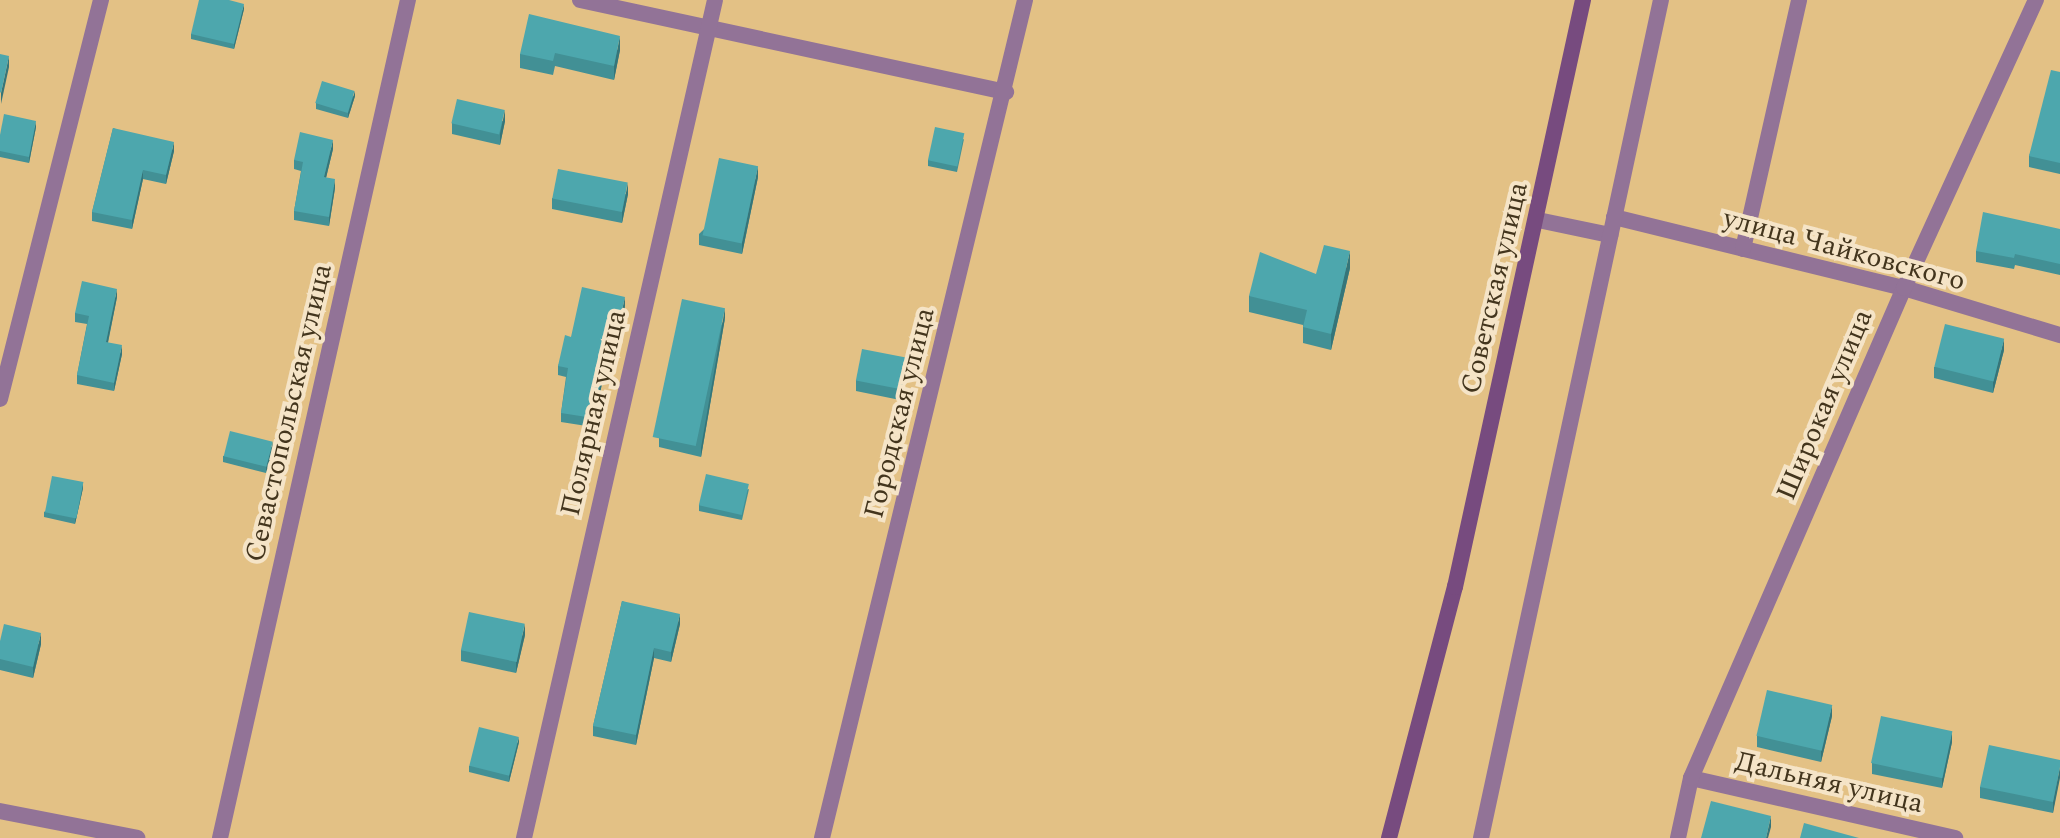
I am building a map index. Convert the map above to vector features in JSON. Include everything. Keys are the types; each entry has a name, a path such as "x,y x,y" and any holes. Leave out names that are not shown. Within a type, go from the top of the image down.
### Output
{"main road":[{"name":"Советская улица","path":"1389,838 1455,587 1538,220 1583,0"}],"street":[{"path":"0,399 101,0"},
{"name":"Севастопольская улица","path":"220,838 408,0"},
{"path":"580,0 1006,92"},
{"name":"Полярная улица","path":"524,838 715,0"},
{"name":"Городская улица","path":"822,838 1006,92 1025,0"},
{"path":"1481,838 1661,0"},
{"path":"1743,249 1799,0"},
{"name":"Широкая улица","path":"1678,838 1691,778 1904,288 2036,0"},
{"name":"улица Чайковского","path":"1614,217 1904,288 2060,335"},
{"path":"1538,220 1610,235"},
{"name":"Дальняя улица","path":"1691,778 1955,838"},
{"path":"0,811 137,838"}],"building":[{"path":"199,0 229,0 244,4 234,44 191,34"},
{"path":"529,14 620,36 614,66 555,53 553,61 520,54"},
{"path":"0,54 9,56 1,93 0,92"},
{"path":"2051,70 2060,72 2060,163 2029,156"},
{"path":"322,81 355,91 348,113 315,103"},
{"path":"457,99 505,110 499,134 451,123"},
{"path":"4,114 36,121 29,157 0,151"},
{"path":"935,127 964,133 957,166 928,160"},
{"path":"113,128 174,142 166,175 143,170 132,220 92,212"},
{"path":"300,132 333,140 324,177 335,179 329,217 294,211 303,162 294,160"},
{"path":"719,158 758,166 742,244 703,235"},
{"path":"558,169 628,183 622,212 552,198"},
{"path":"1983,212 2060,229 2060,264 2015,254 2014,258 1976,251"},
{"path":"1324,245 1350,251 1331,334 1303,327 1307,310 1249,296 1260,252 1316,274"},
{"path":"82,281 117,289 106,342 122,345 114,383 77,375 89,316 75,313"},
{"path":"582,287 625,297 618,328 612,326 593,418 561,413 568,368 558,366 565,335 571,337"},
{"path":"682,299 725,308 696,446 653,437"},
{"path":"1945,324 2004,339 1994,381 1934,367"},
{"path":"862,349 907,358 901,389 856,380"},
{"path":"230,431 273,442 266,467 224,456"},
{"path":"706,474 749,484 742,515 699,505"},
{"path":"52,476 83,482 76,518 45,512"},
{"path":"622,601 680,614 671,652 654,648 636,735 593,726"},
{"path":"469,612 525,624 517,662 461,650"},
{"path":"4,624 41,633 33,667 0,659"},
{"path":"1767,690 1832,705 1822,751 1756,736"},
{"path":"1881,716 1952,731 1942,778 1871,763"},
{"path":"479,727 519,737 509,776 469,766"},
{"path":"1989,745 2060,760 2053,802 1980,787"},
{"path":"1711,801 1771,816 1766,838 1701,838"},
{"path":"1804,823 1859,838 1800,838"}]}
